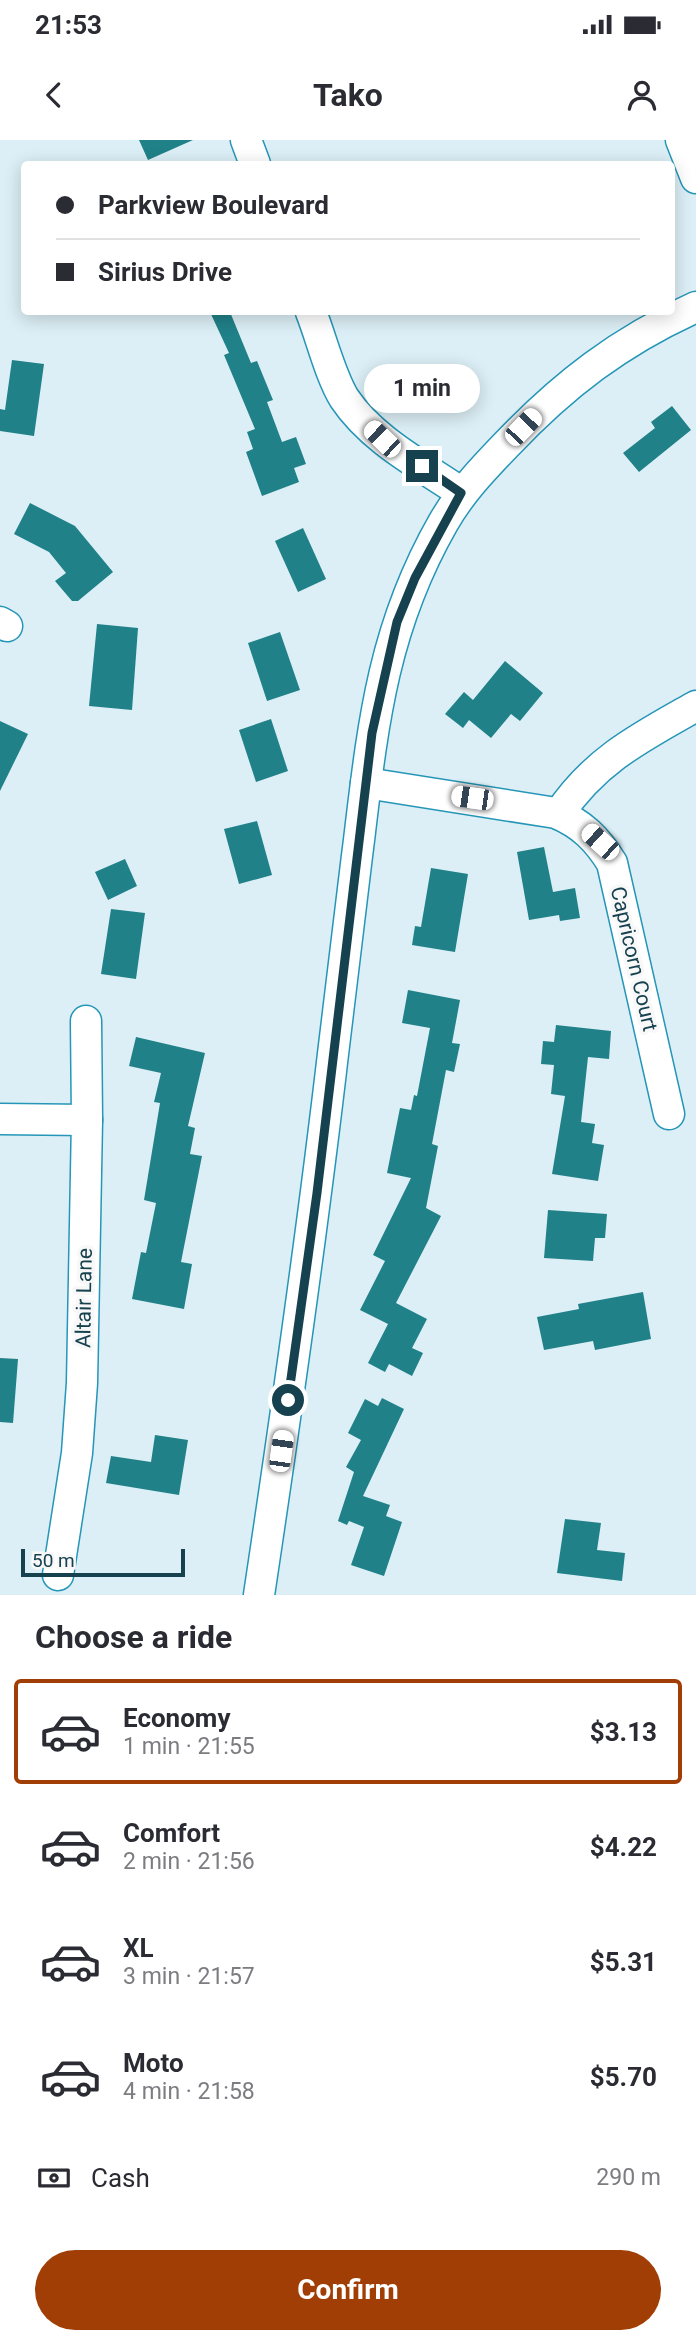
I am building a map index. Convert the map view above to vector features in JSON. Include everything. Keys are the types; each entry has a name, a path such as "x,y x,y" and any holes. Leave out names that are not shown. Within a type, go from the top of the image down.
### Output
{"street":[{"path":"246,140 254,161"},
{"path":"681,140 696,178"},
{"path":"259,1595 317,1193 366,783 378,699 397,622 415,578 461,493 538,411 612,351 660,323 696,307"},
{"path":"312,315 343,396 359,417 382,439 461,493"},
{"path":"559,814 581,782 597,767 631,743 696,706"},
{"name":"Capricorn Court","path":"366,783 525,806 559,814 579,823 600,842 612,863 669,1114"},
{"name":"Altair Lane","path":"58,1574 77,1453 81,1395 87,1120 86,1021"},
{"path":"0,1119 87,1120"}],"building":[{"path":"139,140 193,140 148,160"},
{"path":"211,315 231,315 251,363 257,361 273,400 267,402 282,442 296,437 306,464 294,468 299,482 262,496 246,452 253,449 247,432 255,429 224,355 229,353"},
{"path":"12,360 44,364 34,436 0,431 0,409 5,410"},
{"path":"672,406 691,430 639,472 623,453 655,428 651,422"},
{"path":"30,503 75,526 113,572 78,601 72,601 55,581 66,573 49,552 14,534"},
{"path":"303,528 326,579 298,592 275,541"},
{"path":"97,624 138,628 132,710 89,706"},
{"path":"280,632 300,690 267,701 248,643"},
{"path":"505,661 543,693 520,721 511,714 491,738 469,720 463,728 445,714 464,692 473,700"},
{"path":"271,719 288,771 256,782 239,730"},
{"path":"0,721 28,734 0,791"},
{"path":"257,821 272,875 239,884 224,829"},
{"path":"544,847 553,892 575,888 580,918 560,921 559,915 529,920 517,852"},
{"path":"125,859 137,886 108,900 95,872"},
{"path":"431,868 468,874 455,952 412,945 415,926 421,927"},
{"path":"111,909 145,913 136,979 101,974"},
{"path":"408,990 460,1000 452,1043 460,1044 454,1072 446,1070 432,1144 438,1146 426,1208 441,1216 396,1303 427,1319 412,1348 423,1353 412,1376 389,1364 385,1372 368,1363 388,1324 360,1310 385,1261 373,1255 411,1178 387,1173 400,1108 411,1110 414,1095 417,1096 430,1028 402,1023"},
{"path":"556,1025 611,1031 609,1059 588,1057 581,1122 595,1124 592,1143 604,1145 598,1181 552,1174 565,1096 551,1094 554,1065 541,1064 543,1041 554,1042"},
{"path":"136,1037 205,1053 188,1126 195,1128 190,1154 202,1156 181,1262 192,1264 184,1309 132,1299 141,1252 146,1253 156,1203 144,1200 160,1103 154,1102 161,1073 129,1066"},
{"path":"548,1210 607,1214 605,1238 595,1238 593,1261 544,1258"},
{"path":"643,1292 651,1339 595,1350 593,1341 544,1350 537,1317 579,1309 578,1304"},
{"path":"0,1358 18,1359 13,1423 0,1422"},
{"path":"382,1398 404,1409 363,1496 390,1505 386,1516 402,1522 384,1576 351,1565 364,1527 349,1521 347,1525 338,1521 354,1472 346,1467 361,1440 348,1433 365,1399 378,1406"},
{"path":"155,1435 188,1440 179,1495 106,1483 111,1456 151,1462"},
{"path":"565,1519 601,1523 597,1550 625,1553 622,1581 557,1573"}],"route":[{"path":"288,1400 317,1193 372,733 397,622 415,578 461,493 422,466"}]}
